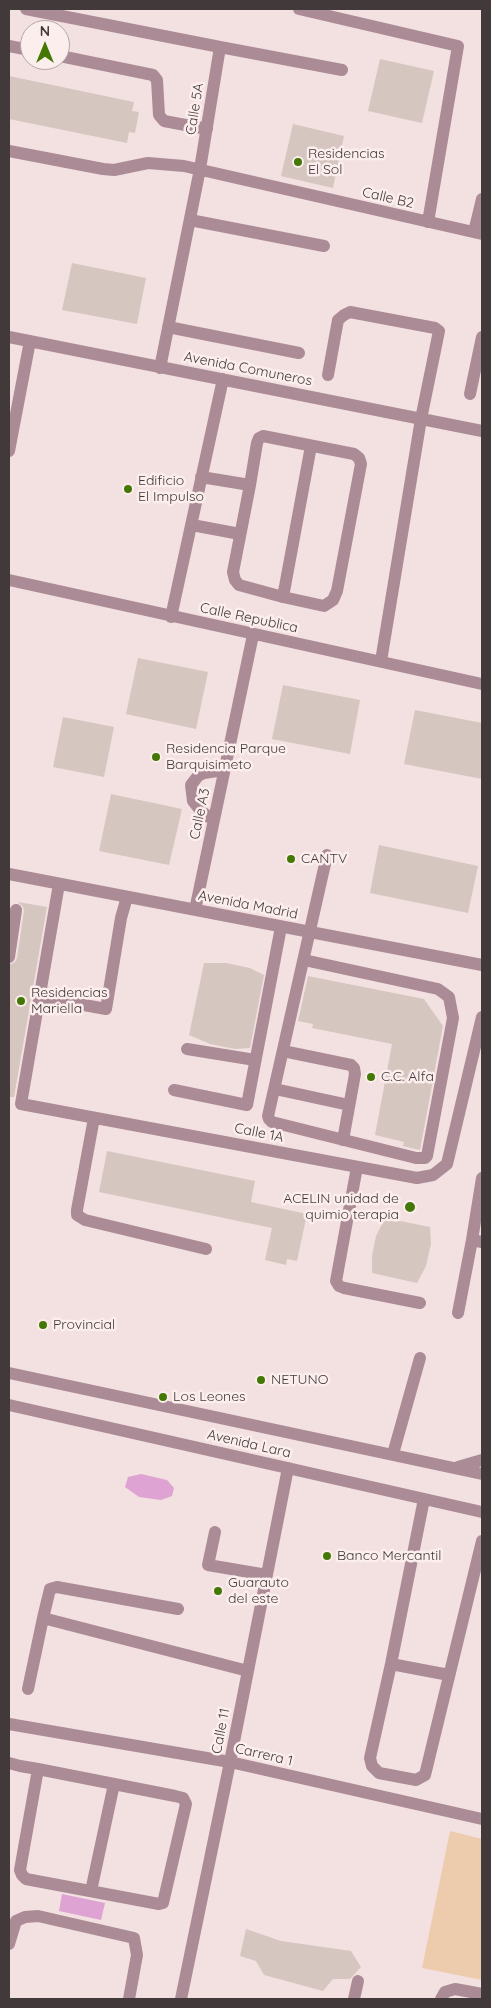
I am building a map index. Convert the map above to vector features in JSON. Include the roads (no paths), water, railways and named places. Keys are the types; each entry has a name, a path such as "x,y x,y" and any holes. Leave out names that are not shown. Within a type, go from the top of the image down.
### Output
{"street":[{"path":"26,9 220,48 342,70"},
{"path":"299,9 458,46 428,222"},
{"name":"Calle 5A","path":"160,368 200,170 220,48"},
{"path":"70,58 153,75 157,80 159,116 164,121 207,129"},
{"name":"Calle B2","path":"9,151 103,170 120,170 148,163 184,166 478,233"},
{"path":"478,233 482,199"},
{"path":"190,220 324,246"},
{"path":"328,375 338,320 350,312 435,328 439,331 421,418 381,661"},
{"path":"168,327 299,354"},
{"name":"Avenida Comuneros","path":"9,337 482,431"},
{"path":"470,394 482,337"},
{"path":"9,451 30,341"},
{"path":"172,617 223,380"},
{"path":"263,436 354,454 359,458 361,464 339,581 333,600 324,606 240,585 235,580 233,572 250,485 259,438 263,436"},
{"path":"283,597 311,446"},
{"path":"201,477 250,485"},
{"path":"192,525 240,534"},
{"name":"Calle Republica","path":"9,580 482,684"},
{"name":"Calle A3","path":"194,910 253,635"},
{"path":"214,820 201,811 193,802 191,785 204,772 224,770"},
{"path":"304,960 438,989 449,996 453,1018 427,1156 421,1159 343,1140 272,1122 268,1116 327,855"},
{"name":"Avenida Madrid","path":"9,874 482,965"},
{"name":"Calle 1A","path":"59,884 40,996 15,1103 417,1178 433,1175 447,1164 482,1017"},
{"path":"40,996 106,1009 121,918 127,897"},
{"path":"9,957 11,931 16,910"},
{"path":"174,1090 247,1105 282,927"},
{"path":"187,1049 255,1060"},
{"path":"283,1051 354,1068 355,1074 343,1140"},
{"path":"275,1089 349,1105"},
{"path":"94,1118 77,1216 85,1220 206,1249"},
{"path":"357,1166 336,1281 339,1286 344,1288 420,1303"},
{"path":"458,1313 477,1241 482,1178"},
{"path":"393,1454 420,1358"},
{"name":"Avenida Lara","path":"9,1373 482,1474"},
{"name":"Avenida Lara","path":"9,1405 482,1512"},
{"path":"456,1468 482,1460"},
{"name":"Calle 11","path":"181,1999 288,1468"},
{"path":"424,1499 370,1758 372,1766 379,1773 416,1780 425,1775 482,1541"},
{"path":"215,1532 208,1565 267,1575"},
{"path":"28,1689 50,1589 53,1587 178,1609"},
{"path":"43,1618 248,1671"},
{"path":"391,1664 449,1675"},
{"name":"Carrera 1","path":"10,1728 230,1762 482,1819"},
{"path":"9,1764 38,1769 183,1798 186,1804 163,1903 159,1904 26,1879 22,1875 20,1870 38,1769"},
{"path":"91,1891 114,1784"},
{"path":"9,1944 16,1921 26,1917 38,1916 134,1938 137,1954 129,1999"},
{"path":"354,1999 358,1981"},
{"path":"441,1999 445,1992 455,1989 482,1994"}],"place":[{"name":"Residencias El Sol","path":"298,162"},
{"name":"Edificio El Impulso","path":"128,489"},
{"name":"Residencia Parque Barquisimeto","path":"156,757"},
{"name":"CANTV","path":"291,859"},
{"name":"Residencias Mariella","path":"21,1001"},
{"name":"C.C. Alfa","path":"371,1077"},
{"name":"ACELIN unidad de quimio terapia","path":"410,1207"},
{"name":"Provincial","path":"43,1325"},
{"name":"NETUNO","path":"261,1380"},
{"name":"Los Leones","path":"163,1397"},
{"name":"Banco Mercantil","path":"327,1556"},
{"name":"Guarauto del este","path":"218,1591"}]}
